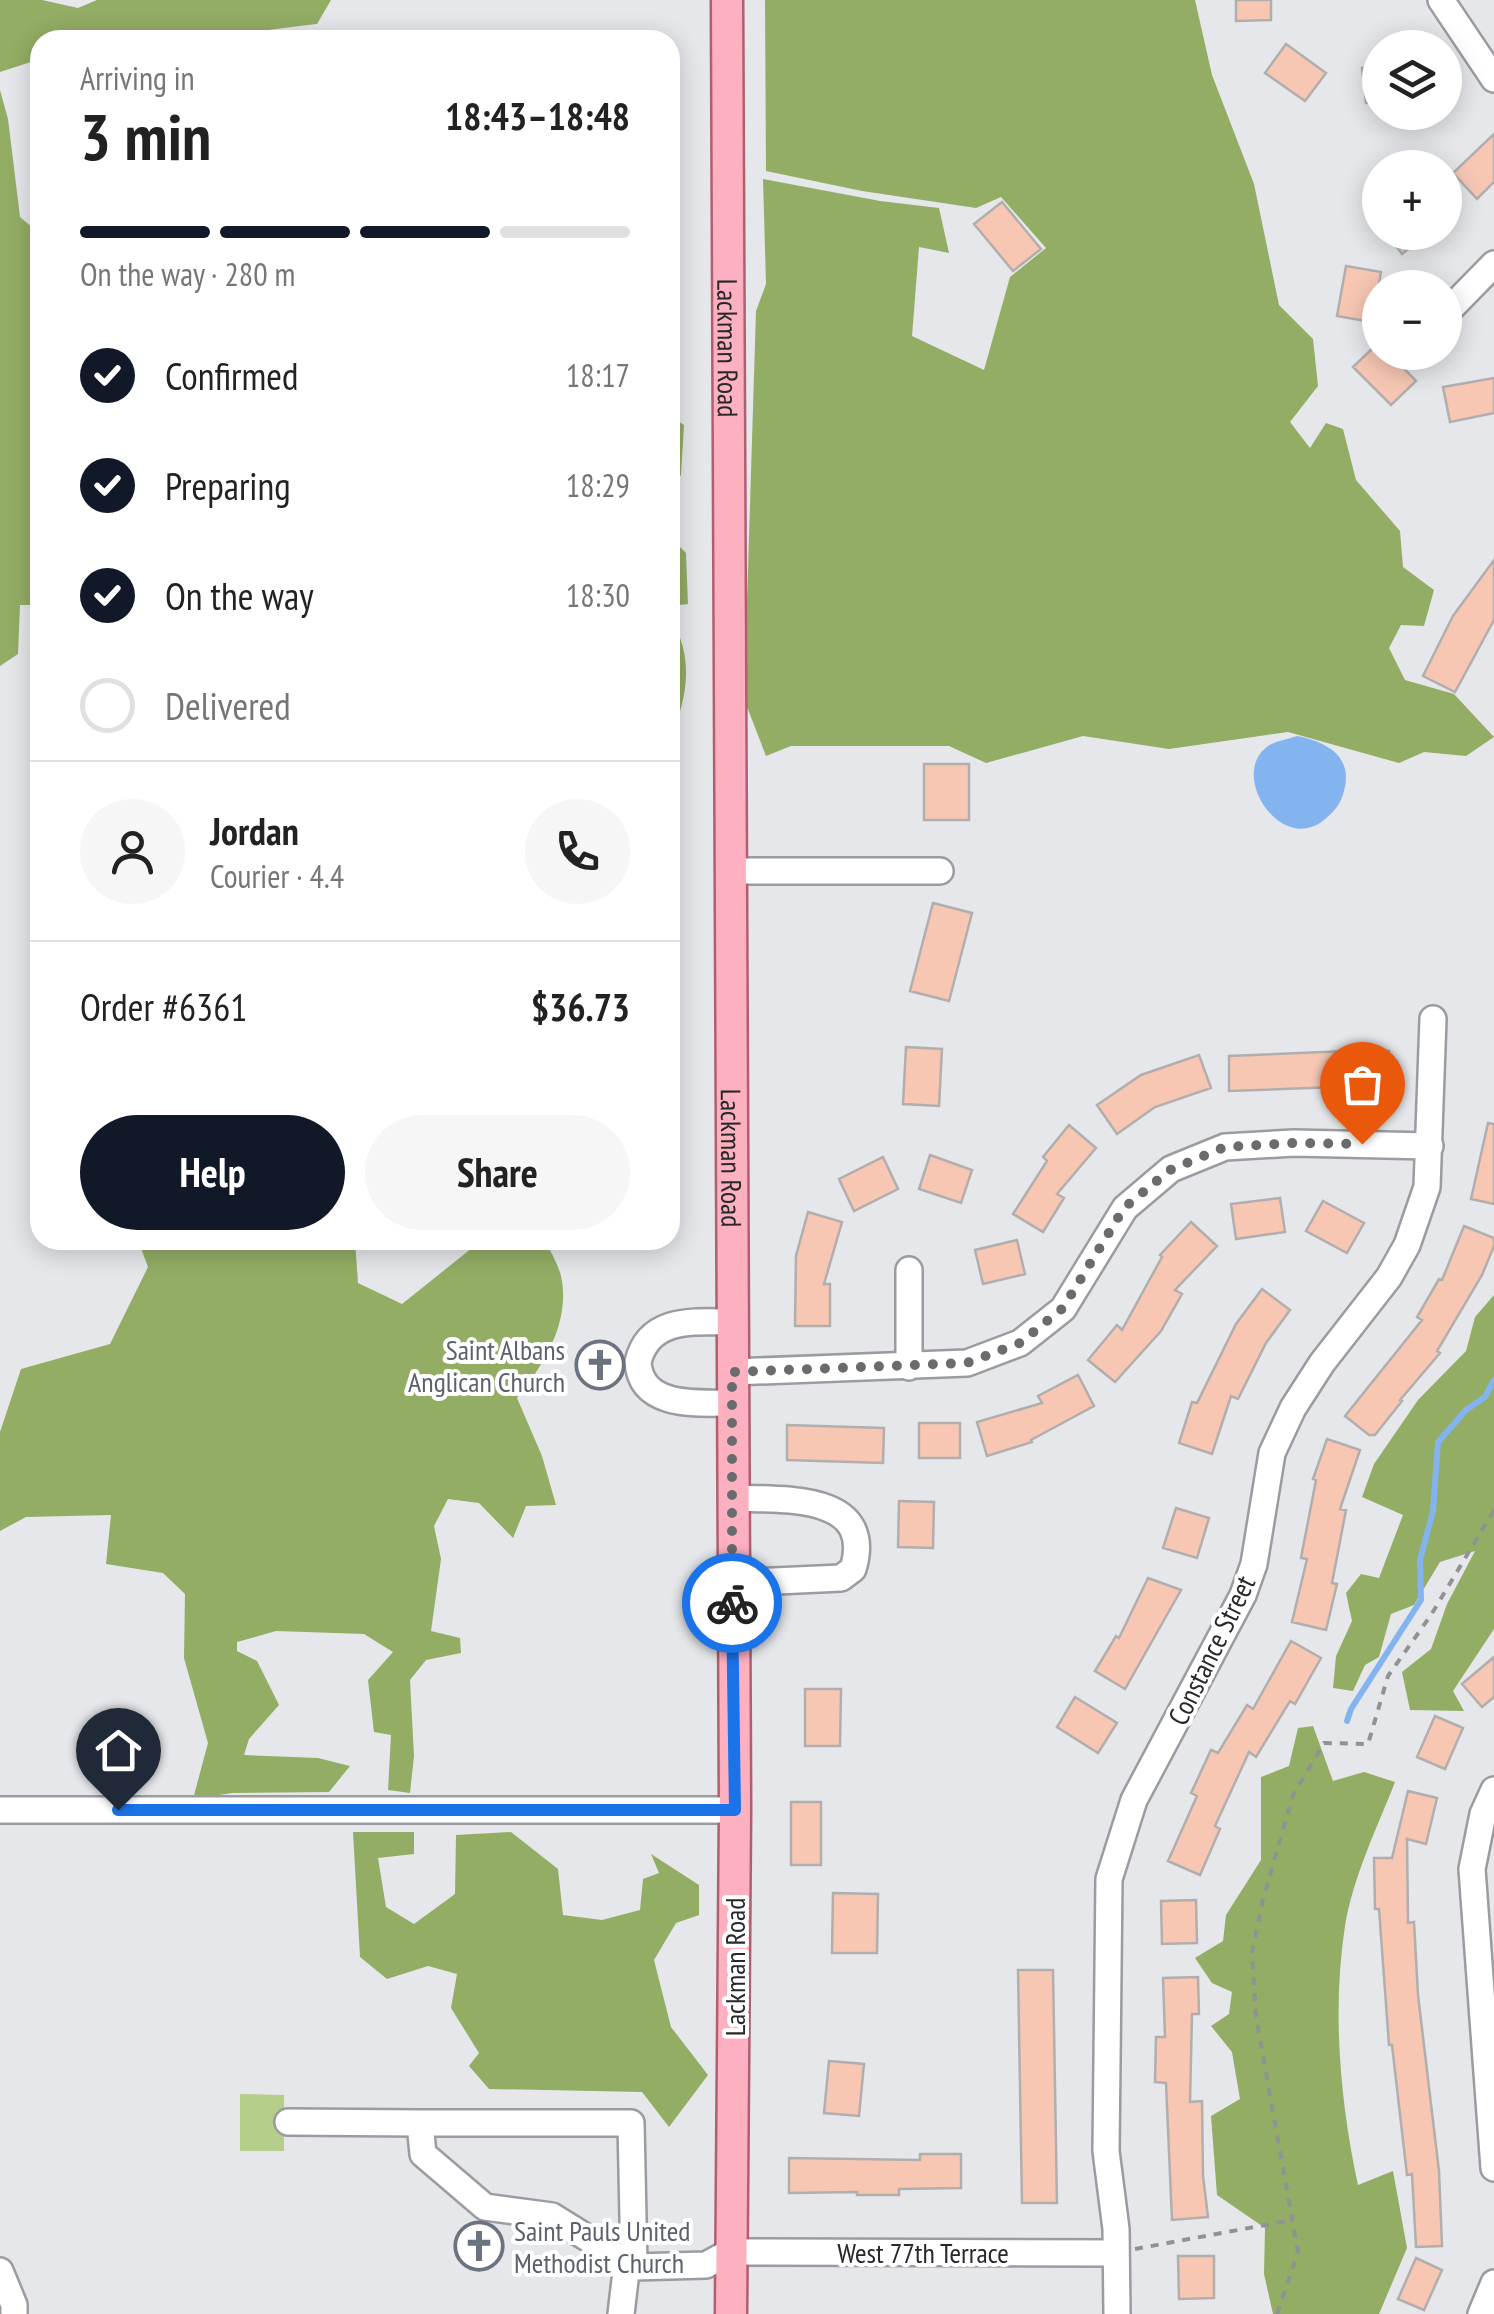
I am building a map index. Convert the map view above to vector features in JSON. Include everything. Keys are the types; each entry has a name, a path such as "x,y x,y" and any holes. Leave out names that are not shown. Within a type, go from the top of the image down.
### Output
{"main road":[{"name":"Lackman Road","path":"727,0 735,1810 730,2314"}],"street":[{"path":"1441,0 1494,79"},
{"path":"1462,297 1494,264"},
{"path":"730,871 940,871"},
{"name":"Constance Street","path":"1117,2314 1116,2229 1106,2151 1109,1879 1134,1800 1243,1595 1254,1564 1272,1453 1293,1408 1322,1363 1389,1277 1406,1245 1426,1187 1432,1018"},
{"path":"732,1322 666,1326 649,1339 638,1362 647,1386 667,1399 684,1403 732,1387 967,1363 1020,1343 1063,1308 1124,1208 1170,1170 1225,1147 1294,1143 1430,1146"},
{"path":"909,1270 909,1367"},
{"path":"732,1498 829,1507 848,1520 856,1535 853,1568 841,1578 732,1583"},
{"path":"1494,1790 1483,1814 1472,1869 1494,2168"},
{"path":"0,1810 735,1810"},
{"path":"288,2122 631,2123 631,2265 621,2314"},
{"path":"420,2123 424,2154 486,2206 552,2216 631,2265"},
{"name":"West 77th Terrace","path":"631,2265 706,2264 730,2252 1116,2252"},
{"path":"0,2271 14,2314"},
{"path":"1481,2314 1494,2283"}],"path":[{"path":"1277,2314 1298,2252 1256,2017 1252,1952 1293,1795 1324,1743 1368,1744 1388,1676 1431,1615 1494,1510"},
{"path":"1116,2252 1292,2220"}],"green space":[{"path":"0,0 42,0 78,8 97,0 331,0 317,24 268,30 30,30 30,62 0,72"},
{"path":"765,0 1195,0 1212,75 1254,184 1279,305 1313,339 1318,386 1290,422 1310,448 1326,423 1343,429 1356,480 1400,531 1403,567 1434,590 1424,626 1401,625 1389,648 1405,680 1454,694 1494,737 1466,756 1424,752 1399,763 1288,732 1169,749 1083,736 986,763 949,746 791,746 766,756 744,699 756,311 766,284 763,179 939,208 949,253 919,247 912,336 984,370 1010,277 1046,248 1001,197 976,208 862,191 766,171"},
{"path":"0,90 8,119 20,217 30,226 30,605 20,605 18,654 0,666"},
{"path":"680,422 684,425 680,476"},
{"path":"680,547 686,553 688,604 680,605"},
{"path":"680,638 686,675 680,710"},
{"path":"142,1250 356,1250 358,1283 402,1304 470,1250 550,1250 554,1258 563,1293 559,1326 537,1371 517,1398 542,1456 556,1505 526,1506 513,1538 479,1503 448,1499 434,1526 441,1559 431,1631 460,1638 461,1653 426,1660 410,1680 414,1756 410,1793 388,1790 391,1735 374,1732 368,1680 393,1652 364,1634 276,1631 237,1642 237,1651 257,1661 279,1705 249,1739 244,1755 318,1758 350,1766 329,1792 232,1793 193,1799 208,1743 184,1658 185,1594 163,1573 106,1564 111,1515 26,1517 0,1531 0,1432 21,1369 110,1344 148,1267"},
{"path":"1494,1295 1494,1629 1453,1691 1464,1711 1410,1710 1402,1672 1431,1649 1447,1604 1475,1551 1440,1562 1414,1605 1391,1614 1379,1657 1365,1665 1353,1691 1333,1688 1336,1656 1352,1621 1346,1593 1361,1574 1379,1578 1403,1515 1362,1497 1374,1464 1418,1400 1466,1351 1475,1317"},
{"path":"1313,1726 1333,1781 1364,1772 1395,1782 1354,1889 1345,1926 1339,1990 1343,2089 1358,2185 1393,2171 1407,2248 1379,2314 1273,2314 1264,2274 1265,2228 1217,2195 1211,2116 1240,2099 1232,2052 1211,2026 1229,2014 1232,1992 1212,1983 1195,1958 1223,1941 1226,1915 1261,1860 1261,1777 1289,1766 1298,1728"},
{"path":"353,1832 414,1832 414,1854 378,1858 386,1907 414,1924 455,1894 456,1835 511,1832 558,1869 563,1915 602,1920 640,1910 643,1879 659,1873 651,1854 699,1885 699,1915 676,1923 654,1960 671,2027 708,2075 669,2127 642,2092 489,2089 469,2066 479,2053 451,2008 457,1974 428,1966 387,1979 360,1957"},
{"path":"240,2094 284,2095 284,2151 240,2151"}],"water":[{"path":"1297,736 1331,749 1346,774 1337,807 1320,823 1304,829 1275,818 1256,790 1254,774 1257,758 1268,746"}],"building":[{"path":"1236,0 1271,0 1271,20 1236,21"},
{"path":"1286,44 1326,73 1305,101 1265,73"},
{"path":"1494,134 1494,182 1477,199 1462,183 1462,164"},
{"path":"1002,202 1041,249 1013,271 974,224"},
{"path":"1346,266 1369,270 1362,270 1362,320 1337,316"},
{"path":"1362,358 1362,370 1405,370 1416,381 1391,405 1353,367"},
{"path":"1494,378 1494,413 1450,422 1443,387"},
{"path":"1494,560 1494,620 1455,692 1423,676 1453,616"},
{"path":"924,764 969,764 969,820 924,820"},
{"path":"933,903 972,913 949,1001 910,991"},
{"path":"906,1047 942,1049 939,1106 903,1104"},
{"path":"1389,1051 1389,1085 1229,1091 1229,1056"},
{"path":"1199,1055 1211,1088 1155,1107 1117,1134 1097,1105 1141,1075"},
{"path":"1488,1123 1494,1124 1494,1204 1471,1199"},
{"path":"1069,1125 1096,1148 1057,1194 1064,1198 1043,1232 1013,1214 1047,1161 1043,1157"},
{"path":"930,1155 972,1170 961,1203 919,1189"},
{"path":"883,1157 898,1189 854,1211 839,1179"},
{"path":"1280,1198 1285,1232 1236,1239 1231,1204"},
{"path":"1323,1201 1364,1223 1347,1253 1306,1231"},
{"path":"808,1212 842,1222 824,1284 830,1284 830,1326 795,1326 796,1256"},
{"path":"1191,1222 1217,1246 1175,1290 1182,1294 1161,1331 1115,1382 1088,1360 1117,1325 1122,1330 1160,1255"},
{"path":"1464,1226 1494,1238 1482,1275 1437,1351 1440,1353 1375,1435 1369,1435 1345,1416 1422,1320 1417,1317 1439,1279 1442,1280"},
{"path":"1017,1240 1025,1274 983,1284 975,1250"},
{"path":"1262,1289 1290,1310 1266,1343 1238,1399 1231,1396 1212,1454 1179,1443 1192,1402 1197,1403 1236,1324"},
{"path":"1078,1375 1094,1406 1032,1442 987,1456 977,1422 1042,1403 1038,1396"},
{"path":"919,1423 960,1423 960,1458 919,1458"},
{"path":"787,1425 884,1428 883,1463 787,1460"},
{"path":"1327,1439 1360,1450 1340,1509 1346,1510 1332,1583 1337,1584 1326,1630 1292,1622 1307,1559 1301,1558 1316,1480 1313,1479"},
{"path":"899,1501 934,1502 933,1548 898,1547"},
{"path":"1176,1508 1209,1518 1197,1558 1163,1548"},
{"path":"1148,1578 1181,1590 1125,1689 1095,1671 1116,1636 1119,1638"},
{"path":"1291,1641 1321,1658 1295,1704 1290,1701 1256,1757 1249,1752 1215,1826 1220,1829 1200,1875 1168,1861 1197,1796 1191,1793 1211,1750 1218,1753 1247,1705 1253,1709"},
{"path":"1494,1657 1494,1697 1482,1707 1462,1684"},
{"path":"805,1689 841,1689 840,1746 805,1746"},
{"path":"1075,1697 1117,1723 1098,1753 1057,1727"},
{"path":"1435,1716 1463,1728 1445,1769 1417,1757"},
{"path":"1408,1791 1437,1798 1426,1844 1407,1839 1408,1923 1414,1922 1418,1995 1439,2171 1442,2246 1416,2247 1412,2174 1407,2175 1389,2045 1379,1909 1375,1909 1374,1858 1392,1858"},
{"path":"791,1802 821,1802 821,1865 791,1865"},
{"path":"833,1893 878,1894 877,1953 832,1953"},
{"path":"1196,1900 1197,1943 1162,1944 1161,1901"},
{"path":"1018,1970 1053,1970 1057,2203 1022,2203"},
{"path":"1198,1977 1199,2014 1192,2014 1190,2102 1202,2101 1208,2217 1172,2220 1166,2083 1155,2082 1156,2037 1165,2037 1163,1978"},
{"path":"829,2061 864,2064 859,2116 824,2113"},
{"path":"920,2154 961,2154 961,2188 899,2189 899,2195 789,2193 789,2158 920,2160"},
{"path":"1178,2256 1214,2256 1214,2298 1179,2299"},
{"path":"1416,2258 1442,2270 1424,2310 1398,2299"}],"waterway":[{"path":"1347,1721 1421,1600 1420,1560 1433,1511 1438,1442 1466,1410 1485,1397 1494,1380"}],"way so far":[{"path":"732,1603 732,1372 967,1363 1020,1343 1063,1308 1124,1208 1170,1170 1225,1147 1362,1144"}],"place":[{"name":"Saint Albans Anglican Church","path":"600,1365"},
{"name":"Saint Pauls United Methodist Church","path":"479,2246"}],"route":[{"path":"118,1810 735,1810 732,1603"}]}
